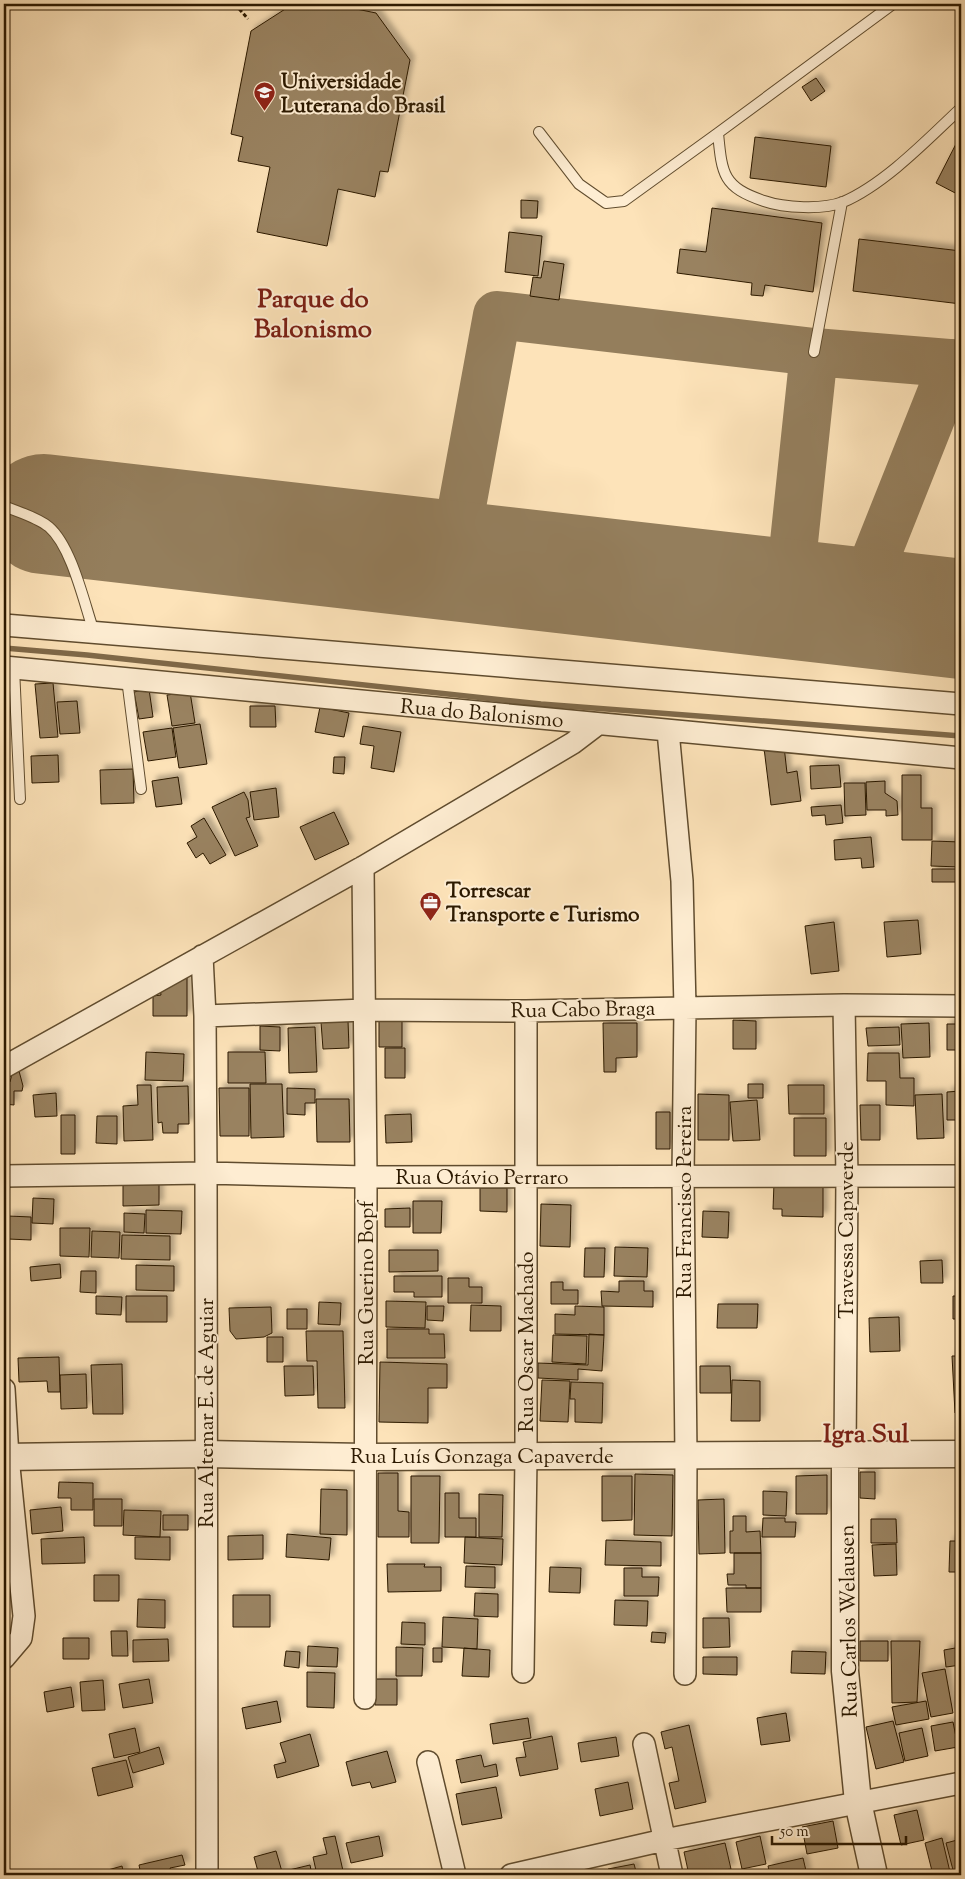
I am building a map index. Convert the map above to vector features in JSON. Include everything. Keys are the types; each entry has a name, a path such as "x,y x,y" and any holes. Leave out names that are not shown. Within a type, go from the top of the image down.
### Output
{"street":[{"path":"4,625 961,704"},
{"name":"Rua do Balonismo","path":"9,667 127,680 961,758"},
{"path":"4,1067 363,867 573,743 598,724"},
{"name":"Rua Francisco Pereira","path":"668,731 682,881 685,1008 683,1176 686,1456 685,1674"},
{"name":"Rua Guerino Bopf","path":"363,867 366,1177 365,1698"},
{"name":"Rua Altemar E. de Aguiar","path":"202,956 206,1173 207,1870"},
{"name":"Rua Cabo Braga","path":"204,1016 365,1010 526,1011 844,1005 961,1006"},
{"name":"Travessa Capaverde","path":"844,1005 846,1176 845,1455"},
{"name":"Rua Oscar Machado","path":"523,1672 526,1456 526,1011"},
{"name":"Rua Otávio Perraro","path":"4,1176 206,1173 366,1177 961,1176"},
{"path":"4,1389 6,1457 24,1616 21,1638 4,1658"},
{"name":"Rua Luís Gonzaga Capaverde","path":"6,1457 206,1454 365,1457 961,1454"},
{"name":"Rua Carlos Welausen","path":"845,1455 845,1671 858,1802 874,1875"},
{"path":"644,1744 672,1875"},
{"path":"428,1762 455,1875"},
{"path":"511,1875 664,1840 961,1783"}],"lane":[{"path":"539,132 580,184 606,203 624,201 893,4"},
{"path":"718,133 724,170 730,184 744,194 775,205 815,207 842,202 877,182 900,165 961,108"},
{"path":"814,352 842,202"},
{"path":"4,506 35,519 57,535 67,550 94,632"},
{"path":"9,667 20,799"},
{"path":"127,680 141,789"}],"path":[{"path":"234,4 248,19"}],"building":[{"path":"293,4 332,4 376,13 410,60 388,172 380,171 375,197 338,189 327,246 257,232 270,167 238,161 243,137 231,134 251,31"},
{"path":"816,78 825,91 811,101 802,87"},
{"path":"755,137 831,146 826,187 750,178"},
{"path":"959,138 961,139 961,196 936,183"},
{"path":"521,200 538,201 537,218 521,218"},
{"path":"712,208 822,223 813,292 765,285 763,296 751,295 752,283 677,273 680,249 706,252"},
{"path":"509,232 542,236 538,276 505,272"},
{"path":"859,239 961,251 961,304 853,291"},
{"path":"544,261 564,264 559,300 530,296 533,277 541,278"},
{"path":"53,683 58,737 40,738 35,684"},
{"path":"149,689 153,717 139,719 134,692"},
{"path":"190,692 195,723 172,726 167,695"},
{"path":"77,701 80,733 60,734 57,702"},
{"path":"250,706 275,706 276,727 250,727"},
{"path":"320,707 349,713 344,737 315,732"},
{"path":"200,724 207,764 179,768 173,728"},
{"path":"363,726 401,732 394,772 371,768 374,746 360,744"},
{"path":"172,728 176,757 148,761 143,732"},
{"path":"784,746 787,773 797,771 801,801 771,805 764,748"},
{"path":"58,755 59,782 32,783 31,756"},
{"path":"334,757 345,757 344,774 333,773"},
{"path":"839,765 841,787 811,789 810,766"},
{"path":"133,769 134,803 101,804 100,770"},
{"path":"902,775 921,775 921,808 932,808 932,840 902,840"},
{"path":"178,777 182,804 156,807 152,781"},
{"path":"885,781 885,793 897,801 898,815 886,816 886,810 867,810 866,782"},
{"path":"844,783 865,783 866,815 845,816"},
{"path":"276,788 279,817 254,820 250,792"},
{"path":"244,792 248,800 250,817 246,818 258,846 235,856 212,807"},
{"path":"841,805 843,823 826,825 825,815 812,816 811,807"},
{"path":"334,812 349,844 315,860 300,827"},
{"path":"204,818 226,855 210,864 203,853 196,858 187,843 197,837 191,826"},
{"path":"871,837 874,867 862,868 861,858 835,860 834,840"},
{"path":"932,841 961,842 961,867 931,866"},
{"path":"932,869 959,869 959,882 932,882"},
{"path":"918,920 921,954 887,957 884,922"},
{"path":"834,922 839,971 811,974 805,926"},
{"path":"170,978 187,978 187,1016 153,1016 153,996 161,995 160,988"},
{"path":"379,1018 402,1018 402,1047 379,1047"},
{"path":"733,1020 756,1021 756,1049 733,1049"},
{"path":"348,1021 349,1048 323,1049 321,1022"},
{"path":"603,1023 637,1023 637,1057 616,1058 616,1072 604,1072"},
{"path":"929,1023 930,1057 903,1058 901,1024"},
{"path":"947,1024 961,1024 961,1050 947,1050"},
{"path":"260,1026 280,1027 280,1051 260,1050"},
{"path":"315,1027 317,1072 289,1073 288,1028"},
{"path":"899,1027 900,1045 868,1046 866,1028"},
{"path":"385,1048 405,1048 405,1078 385,1078"},
{"path":"146,1052 184,1054 183,1081 145,1080"},
{"path":"228,1052 265,1052 266,1083 228,1083"},
{"path":"868,1053 899,1053 900,1078 914,1078 914,1106 886,1105 886,1081 867,1081"},
{"path":"13,1070 19,1071 23,1086 22,1091 14,1091 14,1105 4,1104 4,1081 10,1082"},
{"path":"250,1084 282,1084 284,1137 251,1138"},
{"path":"748,1084 763,1084 763,1098 748,1098"},
{"path":"137,1085 151,1085 153,1140 124,1141 123,1106 138,1105"},
{"path":"788,1085 824,1085 824,1114 789,1114"},
{"path":"188,1086 189,1124 178,1124 178,1133 163,1133 162,1122 158,1123 157,1087"},
{"path":"219,1088 249,1088 249,1136 220,1136"},
{"path":"287,1088 315,1089 315,1103 305,1103 305,1115 287,1114"},
{"path":"960,1091 961,1120 947,1120 947,1092"},
{"path":"56,1093 57,1116 35,1117 33,1095"},
{"path":"698,1094 729,1095 729,1140 698,1140"},
{"path":"942,1094 944,1138 917,1139 915,1095"},
{"path":"316,1099 349,1099 350,1142 317,1142"},
{"path":"757,1100 760,1140 733,1141 730,1102"},
{"path":"860,1105 880,1105 880,1140 861,1140"},
{"path":"656,1112 670,1112 670,1149 656,1149"},
{"path":"411,1114 412,1142 386,1143 385,1115"},
{"path":"61,1115 75,1115 75,1154 61,1154"},
{"path":"97,1116 117,1116 117,1144 96,1143"},
{"path":"794,1118 826,1118 826,1156 794,1156"},
{"path":"159,1183 159,1205 123,1206 123,1184"},
{"path":"774,1183 823,1184 823,1217 782,1216 782,1209 773,1209"},
{"path":"480,1188 507,1188 507,1212 480,1211"},
{"path":"33,1198 54,1199 53,1224 32,1223"},
{"path":"413,1201 442,1201 441,1233 413,1233"},
{"path":"541,1204 571,1205 570,1247 540,1246"},
{"path":"410,1208 410,1227 385,1227 385,1209"},
{"path":"146,1210 182,1211 181,1234 146,1233"},
{"path":"703,1211 729,1212 728,1238 702,1237"},
{"path":"124,1213 145,1214 144,1233 124,1232"},
{"path":"8,1216 31,1217 31,1240 8,1239"},
{"path":"60,1228 90,1228 89,1257 60,1256"},
{"path":"92,1231 120,1232 119,1258 91,1257"},
{"path":"122,1235 170,1236 170,1260 121,1259"},
{"path":"615,1247 648,1248 647,1277 614,1276"},
{"path":"585,1248 605,1248 604,1277 584,1277"},
{"path":"389,1250 438,1250 438,1271 389,1272"},
{"path":"942,1260 943,1283 921,1283 920,1261"},
{"path":"60,1264 61,1278 31,1281 30,1267"},
{"path":"136,1265 174,1266 174,1291 136,1290"},
{"path":"81,1271 96,1271 96,1293 80,1292"},
{"path":"394,1276 442,1276 442,1297 414,1297 414,1292 394,1292"},
{"path":"448,1278 469,1278 469,1287 482,1287 482,1303 448,1303"},
{"path":"619,1281 644,1281 644,1291 653,1291 653,1307 602,1306 601,1291 619,1292"},
{"path":"551,1282 563,1282 563,1290 578,1290 578,1304 551,1304"},
{"path":"96,1296 122,1297 121,1315 96,1314"},
{"path":"126,1296 167,1296 167,1322 126,1322"},
{"path":"953,1296 961,1296 961,1319 953,1319"},
{"path":"386,1301 426,1302 425,1328 386,1327"},
{"path":"319,1302 341,1303 340,1325 318,1324"},
{"path":"718,1304 758,1304 757,1328 717,1328"},
{"path":"471,1305 501,1306 501,1331 470,1331"},
{"path":"427,1306 444,1306 443,1321 427,1320"},
{"path":"575,1306 604,1307 604,1335 555,1334 555,1314 575,1315"},
{"path":"271,1307 272,1333 264,1337 236,1339 230,1331 229,1308"},
{"path":"287,1309 307,1309 307,1329 287,1329"},
{"path":"899,1317 900,1351 870,1352 869,1318"},
{"path":"387,1329 429,1329 429,1334 444,1334 445,1358 387,1358"},
{"path":"306,1331 343,1331 345,1408 318,1408 317,1361 307,1361"},
{"path":"589,1334 604,1335 602,1371 578,1369 578,1380 538,1378 538,1363 588,1365"},
{"path":"553,1335 587,1336 586,1364 552,1362"},
{"path":"267,1337 283,1337 283,1362 267,1362"},
{"path":"952,1356 961,1356 961,1413 955,1413"},
{"path":"59,1357 60,1392 48,1392 47,1381 19,1382 18,1358"},
{"path":"380,1362 447,1364 447,1388 428,1388 428,1423 379,1422"},
{"path":"122,1364 123,1414 93,1414 91,1365"},
{"path":"284,1366 313,1366 314,1395 285,1396"},
{"path":"700,1366 730,1366 731,1393 700,1393"},
{"path":"86,1374 87,1408 61,1409 60,1375"},
{"path":"542,1380 570,1381 568,1422 540,1421"},
{"path":"732,1380 760,1381 760,1421 731,1421"},
{"path":"571,1382 603,1383 602,1423 575,1422 575,1399 570,1399"},
{"path":"860,1472 875,1472 875,1499 860,1498"},
{"path":"378,1473 398,1473 398,1511 409,1512 409,1537 378,1537"},
{"path":"635,1474 673,1475 672,1536 634,1535"},
{"path":"827,1475 827,1514 796,1514 796,1476"},
{"path":"411,1476 440,1476 439,1543 411,1543"},
{"path":"602,1476 632,1476 632,1520 602,1521"},
{"path":"59,1482 93,1483 93,1510 71,1510 71,1498 58,1498"},
{"path":"321,1489 347,1490 347,1535 320,1534"},
{"path":"763,1491 787,1492 786,1516 763,1515"},
{"path":"445,1493 459,1493 459,1518 476,1518 476,1537 445,1537"},
{"path":"479,1494 503,1495 502,1537 479,1537"},
{"path":"94,1499 122,1499 122,1526 94,1526"},
{"path":"724,1499 725,1553 699,1554 698,1500"},
{"path":"61,1507 63,1531 32,1534 30,1510"},
{"path":"124,1510 161,1511 160,1537 123,1535"},
{"path":"163,1515 188,1515 188,1530 163,1530"},
{"path":"733,1516 746,1516 746,1532 760,1531 761,1553 730,1553 730,1531 733,1531"},
{"path":"763,1518 785,1518 785,1522 796,1522 795,1537 762,1537"},
{"path":"871,1519 896,1519 897,1543 871,1543"},
{"path":"287,1534 331,1538 329,1560 286,1557"},
{"path":"263,1535 263,1559 228,1560 228,1536"},
{"path":"84,1537 85,1563 42,1564 41,1539"},
{"path":"135,1537 170,1537 170,1560 135,1559"},
{"path":"465,1537 503,1539 502,1565 464,1563"},
{"path":"606,1540 661,1542 661,1566 605,1565"},
{"path":"950,1541 961,1541 961,1572 949,1572"},
{"path":"896,1544 897,1575 874,1576 872,1545"},
{"path":"734,1553 761,1553 761,1588 746,1588 746,1585 728,1585 727,1574 734,1574"},
{"path":"387,1564 425,1564 424,1567 441,1567 441,1591 388,1592"},
{"path":"466,1566 495,1567 495,1588 465,1587"},
{"path":"550,1567 581,1568 580,1593 549,1592"},
{"path":"624,1568 642,1568 642,1577 659,1577 658,1596 624,1596"},
{"path":"94,1575 119,1575 119,1601 94,1601"},
{"path":"726,1588 761,1588 761,1612 727,1612"},
{"path":"475,1593 498,1594 498,1617 474,1616"},
{"path":"233,1595 270,1595 270,1627 233,1627"},
{"path":"138,1599 165,1600 165,1628 137,1627"},
{"path":"615,1600 648,1601 647,1626 614,1625"},
{"path":"957,1616 961,1616 961,1643 956,1642"},
{"path":"443,1617 478,1619 477,1649 442,1647"},
{"path":"703,1618 729,1618 730,1647 703,1648"},
{"path":"402,1622 425,1623 425,1645 401,1644"},
{"path":"111,1631 127,1631 128,1656 112,1656"},
{"path":"652,1632 666,1633 665,1643 651,1642"},
{"path":"63,1638 89,1638 89,1659 63,1659"},
{"path":"168,1639 169,1661 133,1662 133,1640"},
{"path":"860,1641 888,1641 888,1661 860,1661"},
{"path":"891,1641 920,1641 917,1702 892,1703"},
{"path":"308,1646 338,1648 337,1667 307,1666"},
{"path":"396,1647 423,1648 422,1676 396,1676"},
{"path":"961,1647 961,1665 946,1667 944,1650"},
{"path":"433,1648 442,1648 442,1662 433,1662"},
{"path":"464,1648 490,1650 489,1677 462,1676"},
{"path":"286,1651 300,1652 299,1668 284,1666"},
{"path":"792,1651 826,1652 825,1674 791,1673"},
{"path":"703,1657 737,1657 737,1675 703,1674"},
{"path":"945,1669 953,1713 931,1717 922,1673"},
{"path":"307,1672 335,1673 334,1708 307,1707"},
{"path":"149,1679 153,1703 123,1708 119,1684"},
{"path":"374,1679 397,1679 397,1705 375,1705"},
{"path":"103,1680 105,1710 82,1711 80,1682"},
{"path":"71,1687 74,1707 47,1712 44,1692"},
{"path":"277,1701 281,1722 246,1729 242,1708"},
{"path":"926,1701 929,1719 896,1725 892,1707"},
{"path":"786,1713 790,1741 761,1745 757,1718"},
{"path":"528,1718 531,1738 493,1744 490,1724"},
{"path":"893,1721 904,1762 876,1769 866,1727"},
{"path":"953,1722 958,1747 935,1751 931,1726"},
{"path":"689,1725 706,1802 675,1809 669,1783 679,1781 672,1747 665,1749 661,1732"},
{"path":"135,1728 140,1752 114,1758 109,1734"},
{"path":"922,1728 928,1756 905,1761 899,1733"},
{"path":"310,1734 319,1766 277,1778 274,1765 286,1762 280,1743"},
{"path":"552,1736 558,1769 520,1776 516,1758 526,1757 523,1742"},
{"path":"616,1737 619,1756 581,1762 578,1743"},
{"path":"159,1747 164,1764 133,1773 128,1757"},
{"path":"387,1751 396,1782 372,1788 370,1782 352,1786 346,1762"},
{"path":"481,1755 484,1767 496,1764 498,1776 461,1783 456,1760"},
{"path":"126,1760 133,1787 98,1796 92,1768"},
{"path":"628,1782 633,1809 600,1816 595,1789"},
{"path":"496,1787 502,1818 462,1825 456,1794"},
{"path":"917,1810 924,1840 901,1845 894,1815"},
{"path":"833,1821 838,1848 807,1854 802,1827"},
{"path":"335,1836 344,1875 317,1875 313,1857 327,1854 323,1838"},
{"path":"379,1836 383,1856 351,1863 346,1843"},
{"path":"760,1836 766,1864 742,1869 736,1842"},
{"path":"942,1838 950,1872 933,1875 925,1843"},
{"path":"961,1839 961,1868 953,1870 946,1843"},
{"path":"725,1843 731,1869 689,1875 684,1852"},
{"path":"276,1851 283,1875 259,1875 254,1857"},
{"path":"182,1855 185,1865 170,1868 172,1875 141,1875 139,1865"},
{"path":"803,1858 807,1875 770,1875 768,1866"},
{"path":"634,1864 637,1875 609,1875 608,1869"},
{"path":"310,1865 312,1875 286,1875 285,1871"},
{"path":"122,1866 124,1875 110,1875 108,1870"}],"waterway":[{"path":"4,648 87,655 541,704 961,736"}],"taxiway":[{"path":"452,561 497,315 814,352 961,364"},
{"path":"788,599 814,352"},
{"path":"856,607 953,363"}],"runway":[{"path":"44,514 961,619"}],"place":[{"name":"Universidade Luterana do Brasil","path":"265,112"},
{"name":"Torrescar Transporte e Turismo","path":"430,921"}],"district":[{"name":"Parque do Balonismo","path":"313,313"},
{"name":"Igra Sul","path":"866,1433"}]}
